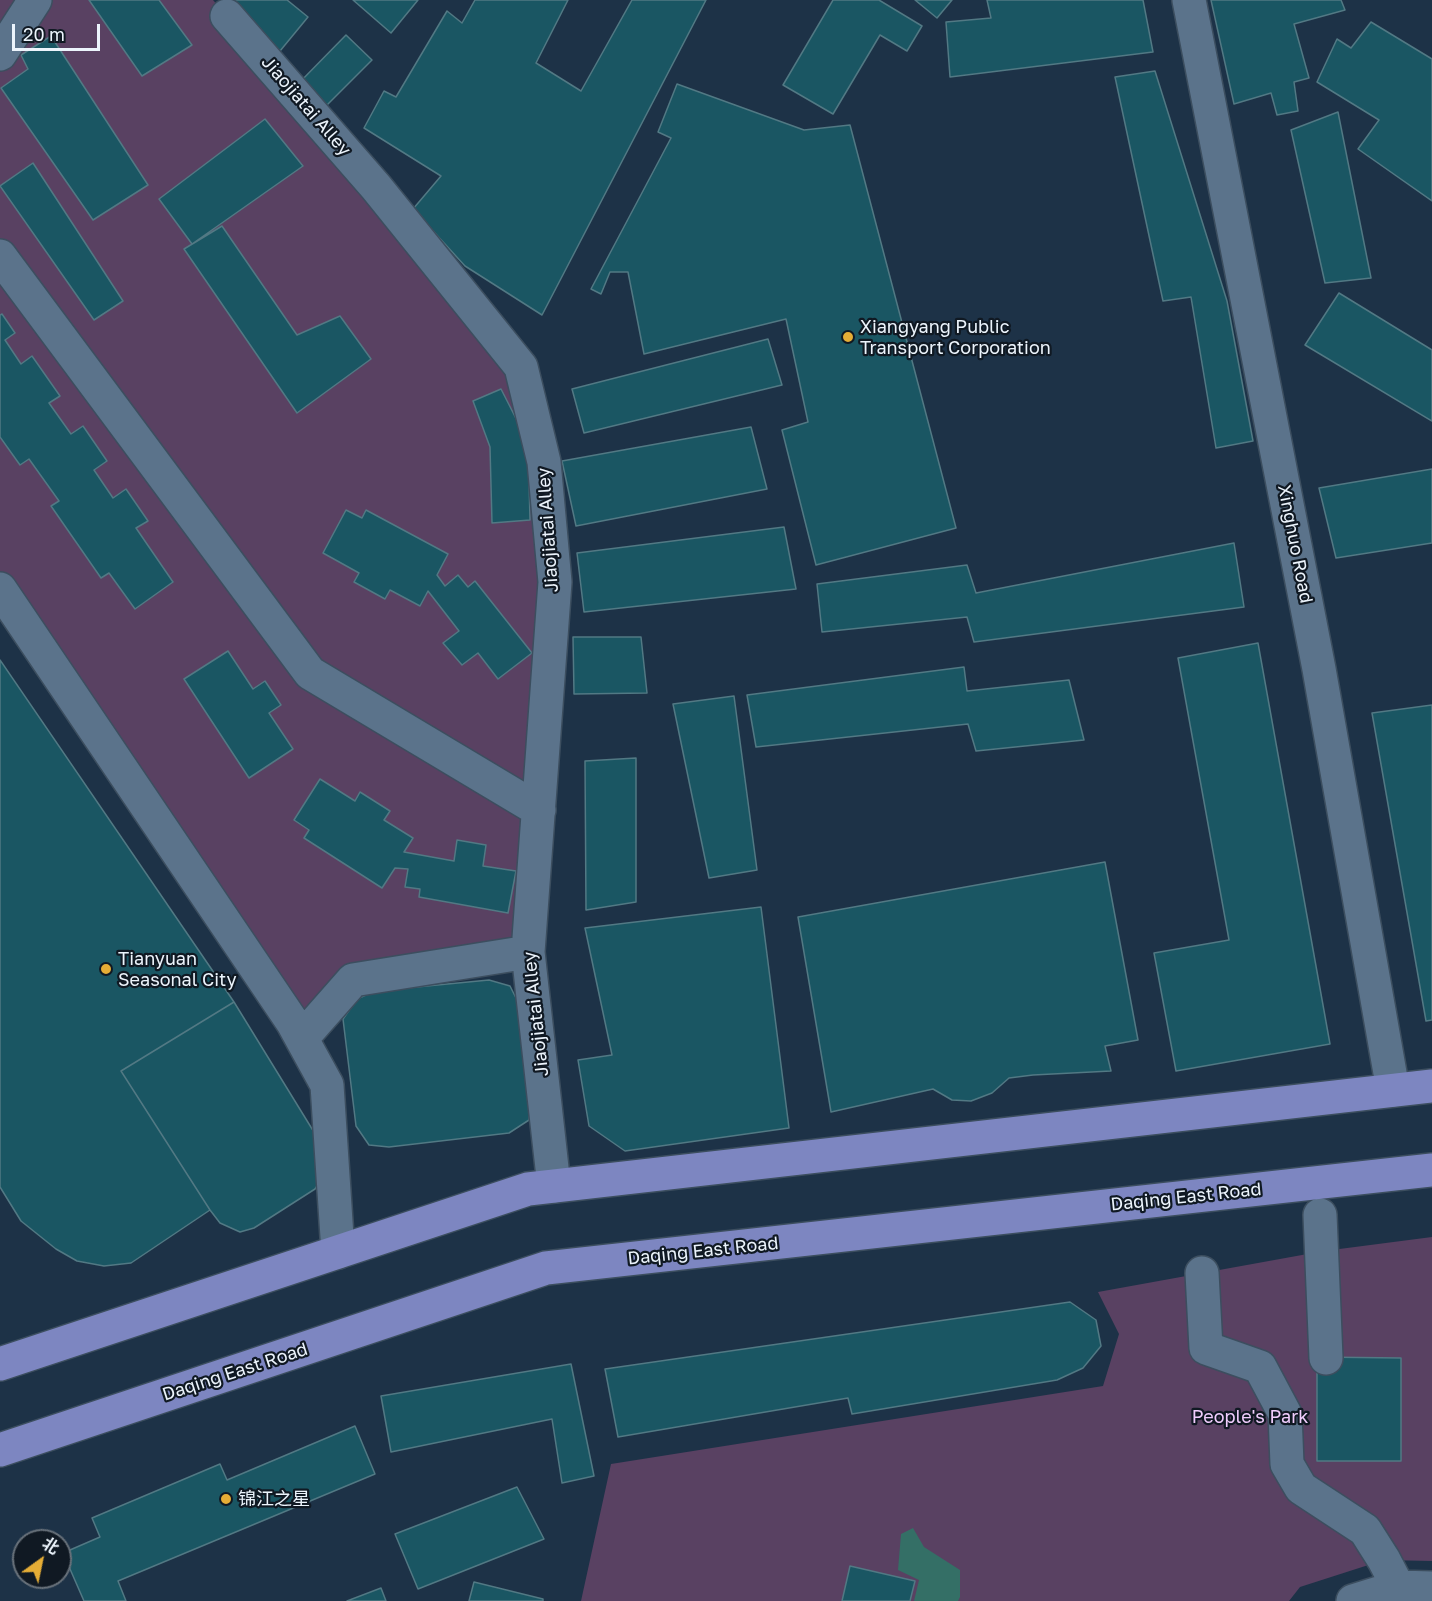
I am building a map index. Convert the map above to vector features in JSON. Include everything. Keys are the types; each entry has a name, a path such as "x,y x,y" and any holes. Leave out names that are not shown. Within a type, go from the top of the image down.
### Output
{"main road":[{"path":"0,1364 528,1189 1432,1086"},
{"name":"Daqing East Road","path":"2,1451 546,1268 1432,1170"},
{"path":"0,1349 69,1341"}],"street":[{"path":"0,54 35,0"},
{"name":"Xinghuo Road","path":"1189,0 1319,669 1393,1090"},
{"name":"Jiaojiatai Alley","path":"227,16 376,187 521,367 544,462 555,582 528,952 554,1186"},
{"path":"0,256 310,674 539,810"},
{"path":"0,589 286,1013 327,1085 338,1252"},
{"path":"302,1038 353,980 528,952"},
{"path":"1320,1215 1326,1358"},
{"path":"1202,1273 1206,1348 1260,1367 1285,1414 1287,1464 1301,1488 1365,1530 1398,1587"},
{"path":"1356,1600 1398,1587 1432,1588"}],"green space":[{"path":"0,0 213,0 376,187 521,367 555,582 528,952 353,980 302,1038 0,590"},
{"name":"People's Park","path":"1432,1237 1432,1561 1384,1560 1300,1587 1289,1601 581,1601 611,1464 1103,1386 1119,1334 1098,1292 1324,1251"}],"shaded area":[{"path":"913,1528 924,1547 960,1570 958,1601 914,1601 919,1580 898,1570 901,1534"}],"building":[{"path":"89,0 159,0 192,45 142,76"},
{"path":"220,0 287,0 308,17 280,51"},
{"path":"353,0 418,0 391,33"},
{"path":"475,0 568,0 536,63 581,91 632,0 706,0 542,315 465,266 413,209 441,176 364,128 384,91 396,97 447,11 462,23"},
{"path":"833,0 879,0 922,26 907,51 880,35 833,114 783,85"},
{"path":"915,0 952,0 937,18"},
{"path":"987,0 1143,0 1153,52 950,77 946,22 991,18"},
{"path":"1211,0 1341,0 1345,10 1294,24 1309,78 1294,82 1298,111 1277,115 1271,93 1234,104"},
{"path":"1371,22 1432,59 1432,201 1358,149 1379,120 1317,82 1337,39 1351,48"},
{"path":"346,35 372,60 321,111 296,86"},
{"path":"51,36 148,185 93,220 1,88 28,69 21,55"},
{"path":"1155,71 1227,301 1253,441 1216,448 1191,297 1163,301 1115,77"},
{"name":"Xiangyang Public Transport Corporation","path":"677,84 804,130 850,125 956,528 816,565 782,430 808,422 786,319 644,354 628,272 610,272 601,294 591,289 671,138 658,132"},
{"path":"1338,112 1371,278 1325,283 1291,130"},
{"path":"265,119 303,166 192,244 159,199"},
{"path":"33,163 123,301 94,320 0,186"},
{"path":"222,226 297,335 340,316 371,359 297,413 184,249"},
{"path":"1339,293 1432,350 1432,421 1305,345"},
{"path":"2,314 15,333 5,340 21,364 32,356 60,396 49,403 71,434 83,426 107,461 94,470 113,498 126,489 148,521 136,528 173,582 135,609 109,573 101,578 51,506 59,501 29,459 20,465 0,437 0,315"},
{"path":"768,339 782,385 584,433 572,389"},
{"path":"501,389 528,442 530,520 492,523 490,447 473,401"},
{"path":"751,427 767,489 576,526 562,461"},
{"path":"1432,469 1432,543 1336,558 1319,488"},
{"path":"346,510 362,518 366,510 448,554 437,575 445,586 458,575 468,587 475,581 532,653 498,679 478,653 462,665 443,643 459,631 428,591 420,606 390,590 385,599 354,582 359,573 323,553"},
{"path":"784,527 796,589 584,612 577,553"},
{"path":"1234,543 1244,607 974,642 967,617 822,632 817,584 967,565 976,593"},
{"path":"573,637 641,637 647,693 574,694"},
{"path":"1258,643 1330,1044 1176,1071 1154,953 1229,940 1178,658"},
{"path":"228,651 253,689 265,681 281,705 269,713 293,749 249,778 184,679"},
{"name":"Tianyuan Seasonal City","path":"0,660 234,1002 121,1071 210,1210 131,1263 104,1266 77,1261 56,1249 21,1221 0,1187"},
{"path":"964,667 967,691 1069,680 1084,740 976,751 968,724 756,747 747,695"},
{"path":"734,696 757,870 709,878 673,704"},
{"path":"1432,705 1432,1020 1426,1021 1372,713"},
{"path":"636,758 636,902 586,910 585,761"},
{"path":"320,779 355,801 360,792 390,811 384,820 413,838 404,852 454,861 457,840 486,845 483,866 516,871 508,913 419,897 420,889 405,887 408,869 395,868 382,888 304,838 309,830 294,820"},
{"path":"1105,862 1138,1040 1105,1046 1111,1071 1009,1078 992,1093 971,1101 952,1100 933,1089 831,1112 798,917"},
{"path":"761,907 789,1128 625,1151 589,1126 578,1060 612,1055 585,928"},
{"path":"489,980 510,986 521,1008 531,1097 529,1120 509,1133 389,1147 369,1145 356,1126 343,1019 357,999 375,991"},
{"path":"234,1002 325,1150 322,1178 315,1189 254,1228 240,1232 220,1223 210,1210 121,1071"},
{"path":"1070,1302 1096,1320 1101,1346 1083,1368 1057,1380 852,1414 848,1398 618,1437 605,1369"},
{"path":"1317,1357 1401,1358 1401,1461 1317,1461"},
{"path":"571,1364 594,1476 562,1483 552,1419 391,1452 381,1396"},
{"name":"锦江之星","path":"355,1426 375,1474 118,1581 126,1601 84,1601 72,1574 72,1549 100,1537 92,1518 220,1464 227,1480"},
{"path":"517,1487 544,1539 418,1589 395,1534"},
{"path":"850,1566 915,1581 910,1601 842,1601"},
{"path":"474,1582 543,1599 543,1601 469,1601"},
{"path":"381,1588 386,1601 347,1601"}],"place":[{"name":"Xiangyang Public Transport Corporation","path":"848,337"},
{"name":"Tianyuan Seasonal City","path":"106,969"},
{"name":"锦江之星","path":"226,1499"}]}
